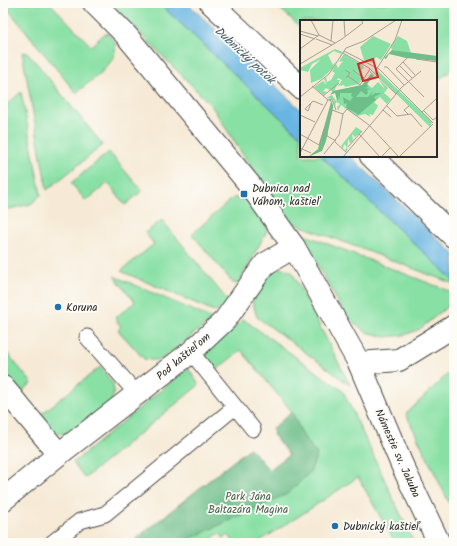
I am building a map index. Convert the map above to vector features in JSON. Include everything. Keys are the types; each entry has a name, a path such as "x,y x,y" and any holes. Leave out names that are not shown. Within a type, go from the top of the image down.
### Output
{"street":[{"path":"94,3 126,35 250,185 294,247 338,328 359,363 399,360 454,326"},
{"path":"211,3 300,87"},
{"path":"372,157 454,237"},
{"name":"Pod kaštieľom","path":"3,500 59,454 191,352 225,320 265,264 294,247"},
{"name":"Námestie sv. Jakuba","path":"359,363 402,466 439,543"},
{"path":"3,387 59,454"}],"lane":[{"path":"87,337 137,394"},
{"path":"191,352 253,429"},
{"path":"52,543 80,521 105,514 236,407"}],"green space":[{"path":"3,3 50,3 91,46 104,34 108,33 114,41 114,56 96,77 76,93"},
{"path":"110,3 159,3 300,136 300,157 322,157 454,281 454,284 278,217 266,191 211,105"},
{"path":"274,3 454,3 454,68 437,81 437,20 300,20 300,27"},
{"path":"22,52 28,53 103,145 47,190"},
{"path":"21,92 41,195 31,204 9,209 3,208 3,108"},
{"path":"109,152 142,191 125,205 108,183 86,201 71,183"},
{"path":"233,198 247,200 268,229 238,284 233,283 192,234"},
{"path":"162,220 229,302 216,312 121,271 154,244 145,233"},
{"path":"300,233 454,293 454,301 420,329 405,335 386,337 366,332 349,319 341,307"},
{"path":"279,268 292,272 350,385 257,317 252,301 269,272"},
{"path":"114,276 213,319 161,360 144,359 118,330 121,327 115,318 135,302"},
{"name":"Park Jána Baltazára Magina","path":"243,319 343,391 414,543 395,543 358,477 257,543 234,543 229,535 223,538 220,533 204,543 131,543 250,448 269,470 289,455 273,434 274,432 272,429 292,412 241,350 220,367 216,373 203,354"},
{"path":"3,348 32,383 19,394 3,375"},
{"path":"100,367 113,384 114,392 111,402 67,434 57,433 50,430 39,416"},
{"path":"188,368 199,385 85,478 73,463"},
{"path":"454,368 454,513 406,414"},
{"name":"Park Jána Baltazára Magina","path":"292,412 303,436 317,454 310,472 289,493 189,539 187,543 131,543 250,448 269,470 289,455 273,434 274,432 272,429"}],"water":[{"path":"159,3 187,3 300,109 300,136"},
{"path":"322,157 351,157 454,254 454,281"}],"place":[{"name":"Dubnica nad Váhom, kaštieľ","path":"244,194"},
{"name":"Koruna","path":"58,307"},
{"name":"Dubnický kaštieľ","path":"335,526"}],"water label":[{"name":"Dubnický potok","path":"245,55"}]}
